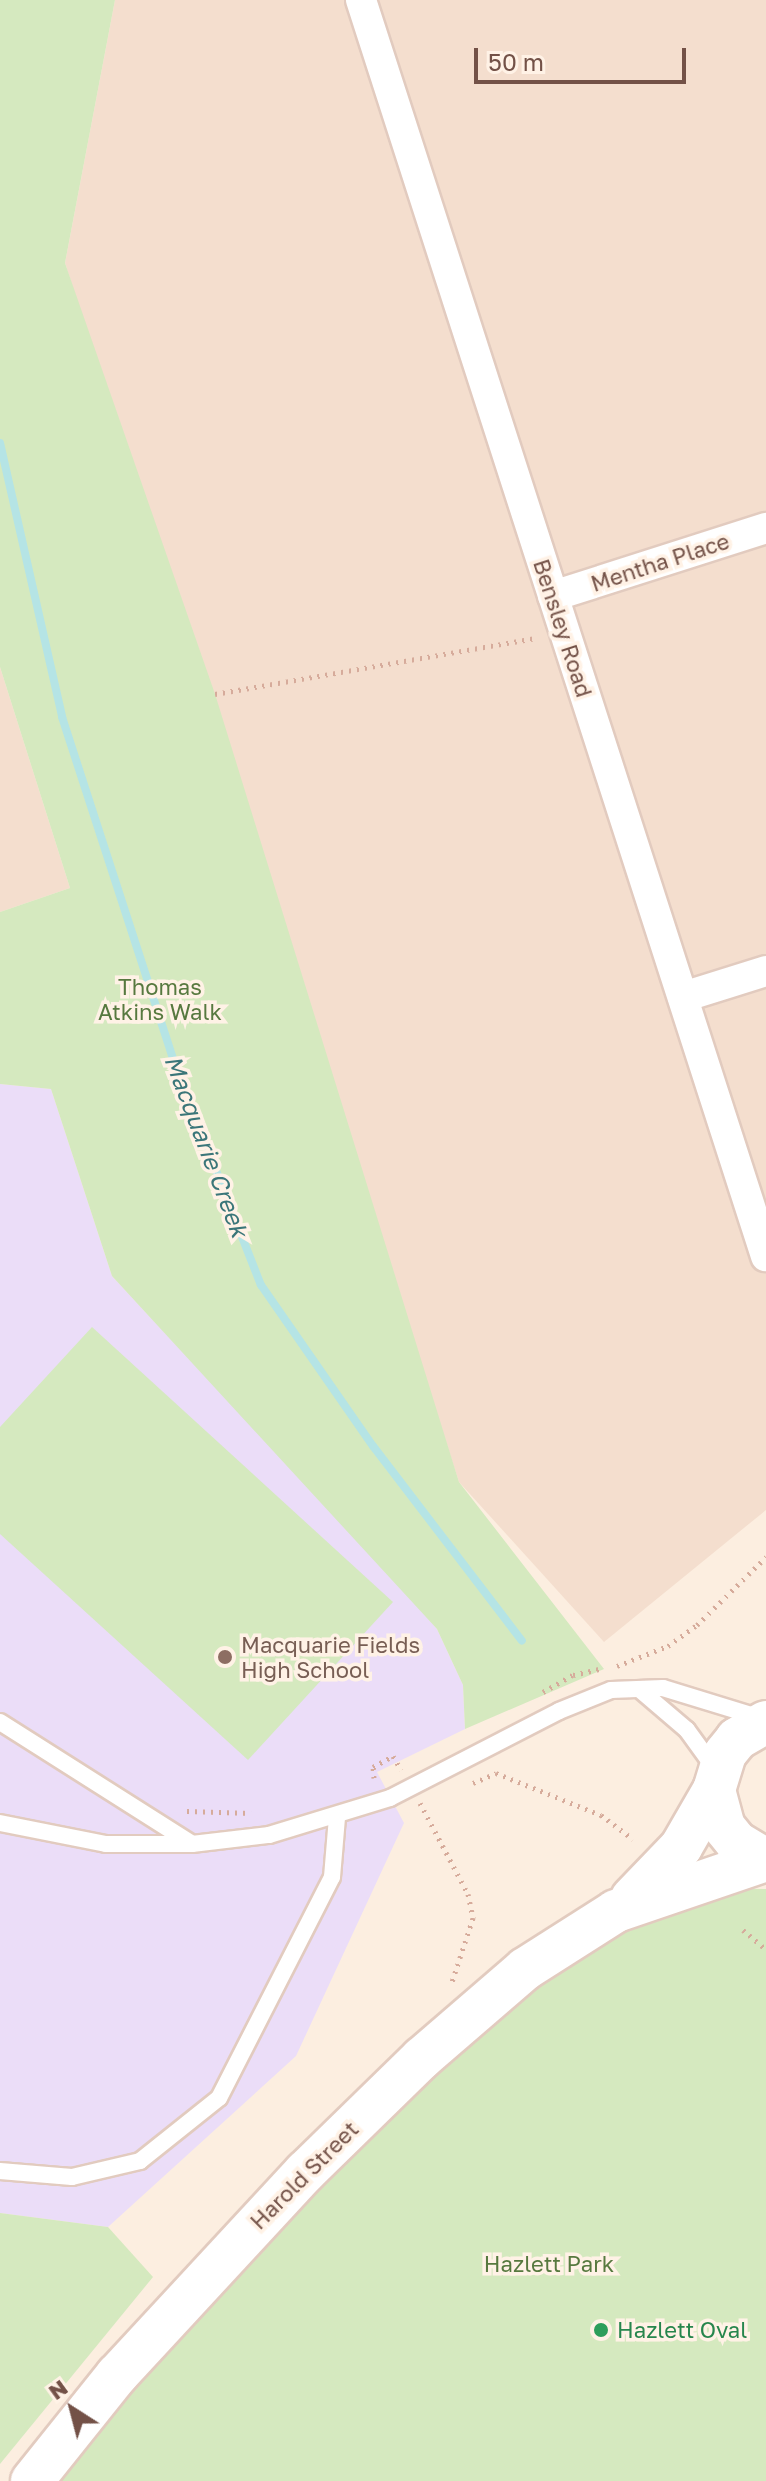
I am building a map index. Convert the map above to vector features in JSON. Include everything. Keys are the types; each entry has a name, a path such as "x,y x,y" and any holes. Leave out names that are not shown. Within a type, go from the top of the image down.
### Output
{"main road":[{"name":"Harold Street","path":"32,2481 117,2375 305,2172 422,2058 525,1969 616,1911 660,1873 716,1781 737,1739 766,1721"},
{"path":"716,1781 724,1827 736,1842 766,1860"},
{"name":"Harold Street","path":"616,1911 701,1878 766,1860"}],"street":[{"name":"Bensley Road","path":"361,0 766,1256"},
{"name":"Mentha Place","path":"553,596 766,528"},
{"path":"683,997 766,971"}],"lane":[{"path":"639,1689 687,1730 716,1781"},
{"path":"0,1823 106,1844 192,1844 269,1835 337,1818 390,1798 559,1711 611,1690 639,1689 688,1694 766,1721"},
{"path":"0,1722 192,1844"},
{"path":"0,2171 72,2177 140,2161 219,2098 332,1877 337,1818"}],"path":[{"path":"215,694 564,633"},
{"path":"629,1664 697,1625 766,1557"},
{"path":"366,1782 377,1777 373,1767 393,1756 399,1766"},
{"path":"496,1773 601,1815 633,1839"},
{"path":"421,1805 468,1894 473,1918 450,1990"},
{"path":"187,1811 266,1812"},
{"path":"743,1930 766,1949"}],"shaded area":[{"path":"115,0 766,0 766,1510 604,1642 459,1482 65,263"},
{"path":"0,667 70,888 0,912"},
{"name":"Macquarie Fields High School","path":"0,1084 51,1089 112,1276 410,1597 437,1629 463,1685 465,1729 377,1772 404,1823 296,2056 108,2227 0,2213"}],"green space":[{"name":"Thomas Atkins Walk","path":"0,0 115,0 65,263 215,694 459,1482 604,1669 465,1729 463,1685 437,1629 112,1276 51,1089 0,1084 0,912 70,888 0,667"},
{"path":"92,1327 393,1602 248,1760 0,1534 0,1427"},
{"name":"Hazlett Park","path":"707,1888 766,1889 766,2481 50,2481 181,2319 417,2090 565,1959"},
{"path":"0,2213 108,2227 153,2277 0,2464"}],"waterway":[{"name":"Macquarie Creek","path":"0,443 62,717 177,1071 261,1285 373,1446 522,1641"}],"place":[{"name":"Macquarie Fields High School","path":"225,1657"},
{"name":"Hazlett Oval","path":"601,2330"}]}
